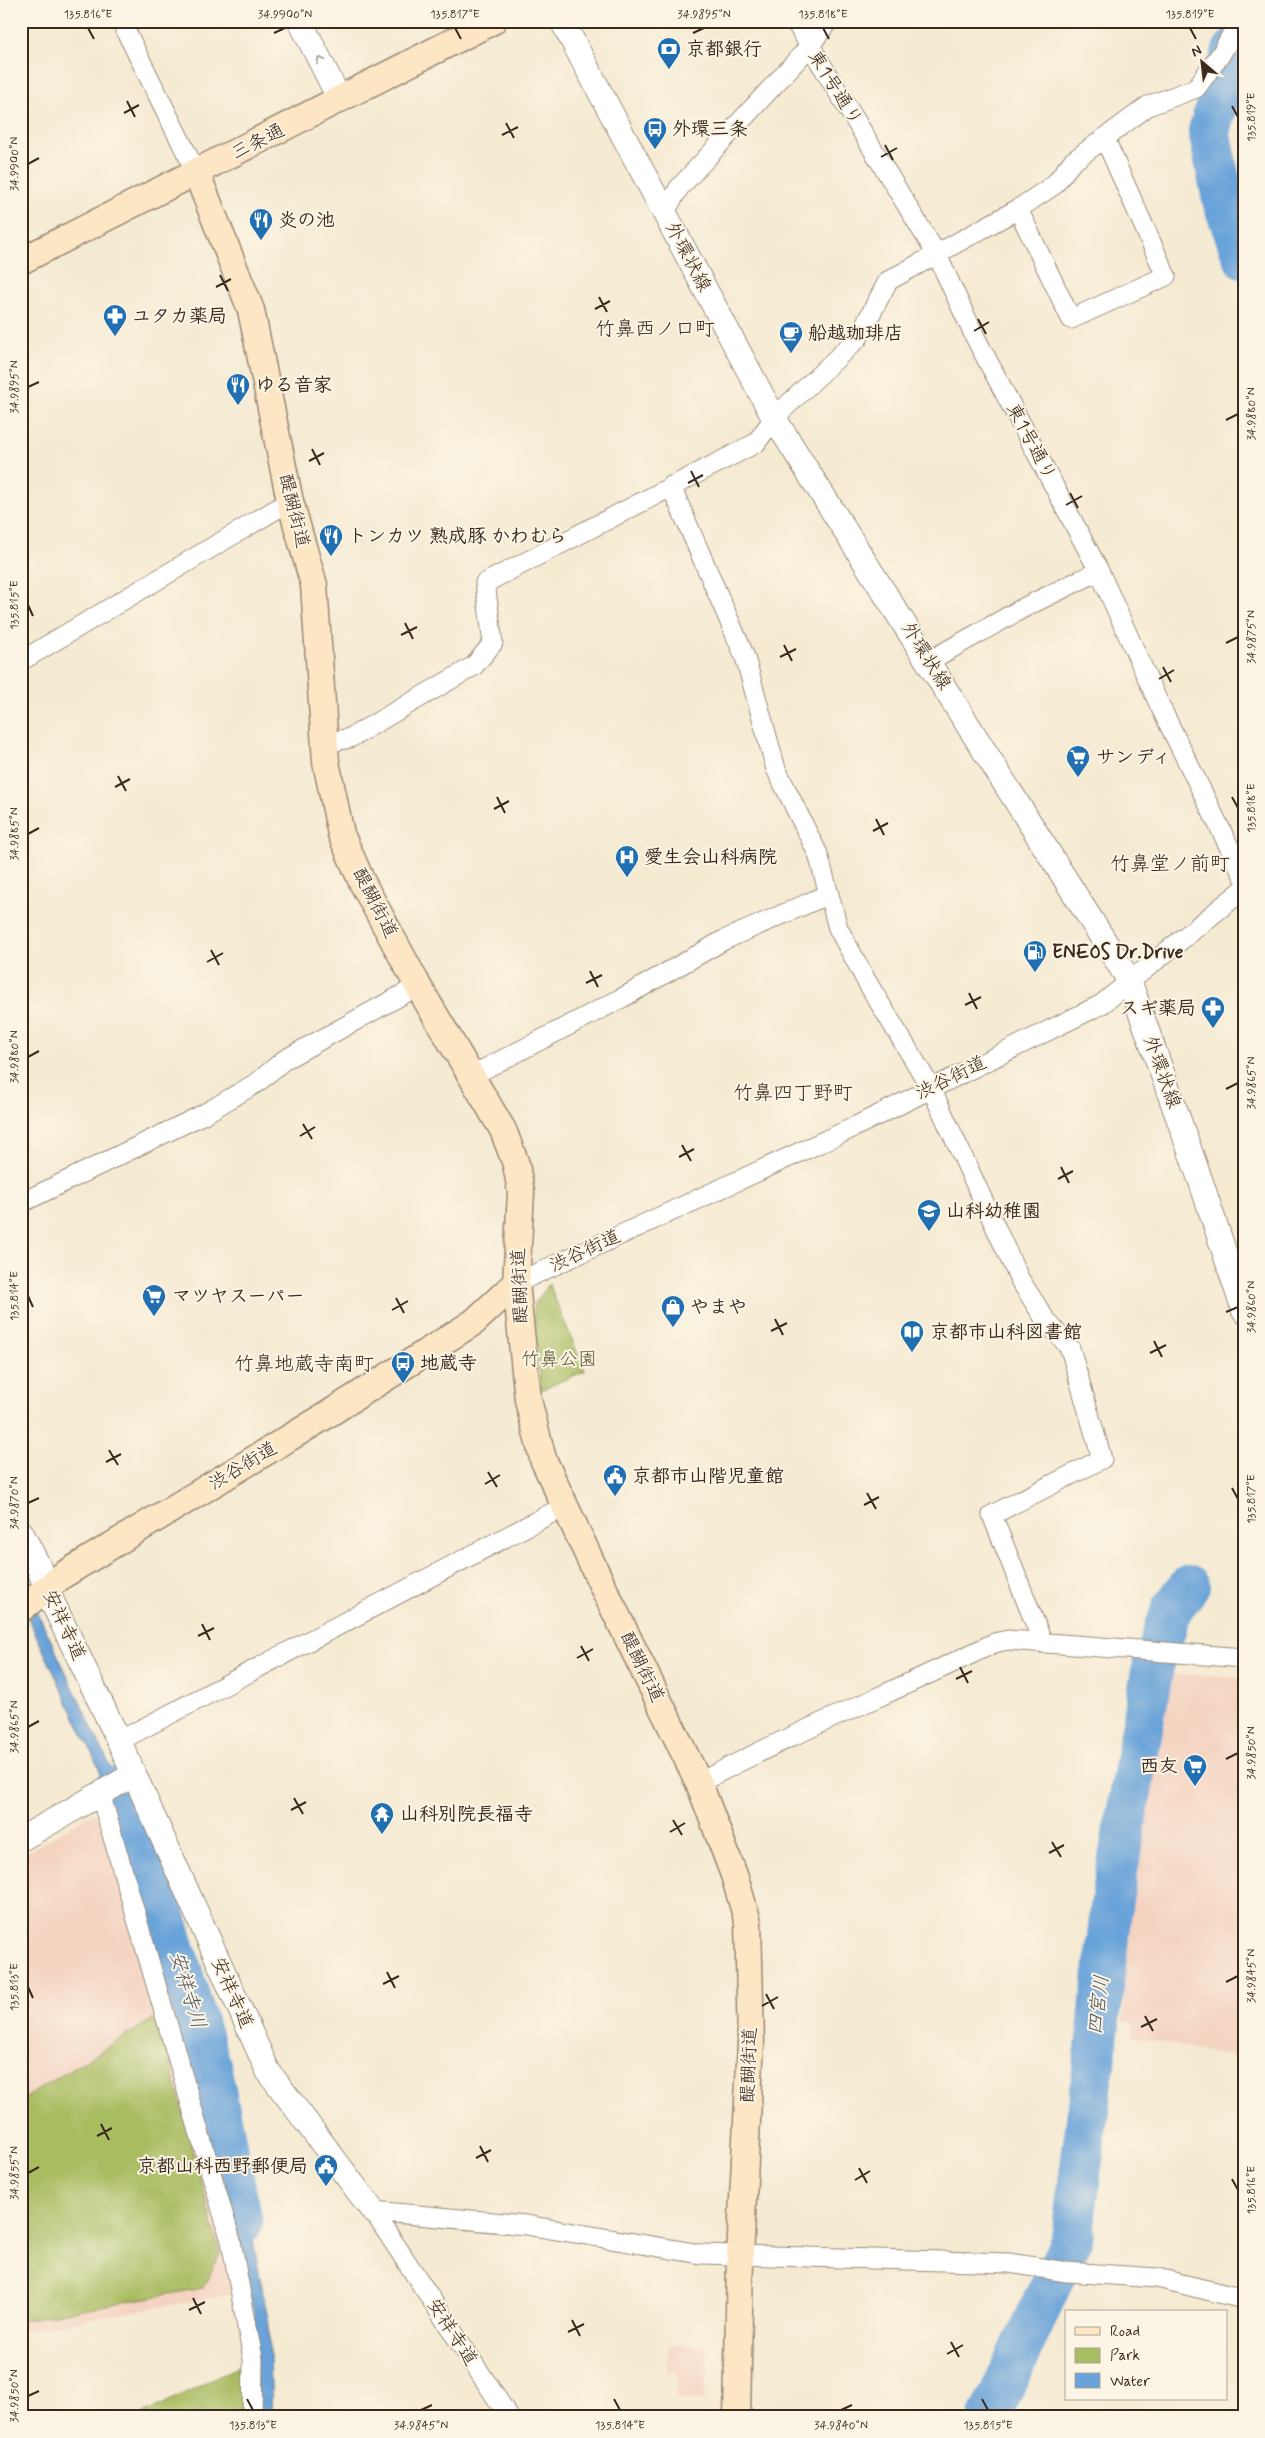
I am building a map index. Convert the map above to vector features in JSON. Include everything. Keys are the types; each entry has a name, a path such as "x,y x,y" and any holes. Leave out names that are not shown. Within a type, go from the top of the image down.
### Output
{"main road":[{"name":"三条通","path":"21,262 493,21"},
{"name":"醍醐街道","path":"196,174 251,310 290,501 314,585 326,762 341,834 362,882 418,986 503,1130 516,1164 521,1192 516,1283 528,1400 543,1459 699,1782 734,1875 748,1922 751,2042 740,2257 737,2417"},
{"name":"渋谷街道","path":"35,1597 63,1575 322,1418 474,1322 516,1283"}],"street":[{"path":"121,21 196,174"},
{"path":"300,21 340,100"},
{"name":"外環状線","path":"562,21 774,418 1129,980 1201,1182 1244,1311"},
{"name":"東1号通り","path":"795,21 809,47 937,255 975,337 1099,571 1159,704 1244,877"},
{"path":"664,213 679,188 809,47 828,21"},
{"path":"326,743 350,738 474,666 493,643 484,583 756,443 774,418 858,338 888,281 1018,209 1054,185 1072,162 1148,106 1196,88 1221,54 1239,21"},
{"path":"1018,209 1071,319 1166,276 1105,139"},
{"path":"670,486 745,657 776,769 818,854 842,936 866,982 931,1088 1020,1280 1045,1319 1070,1348 1102,1459 992,1514 1043,1643"},
{"path":"21,661 290,501"},
{"path":"929,661 1025,607 1099,571"},
{"name":"渋谷街道","path":"516,1283 848,1130 1102,1004 1129,980 1244,889"},
{"path":"471,1076 622,998 724,940 829,894"},
{"path":"21,1202 204,1114 258,1082 284,1060 418,986"},
{"path":"119,1740 565,1506"},
{"name":"安祥寺道","path":"21,1532 38,1566 35,1597 119,1740 133,1775 268,2071 373,2211 509,2417"},
{"path":"699,1782 805,1729 916,1681 994,1643 1008,1640 1244,1658"},
{"path":"21,1839 133,1775"},
{"path":"100,1793 231,2241 253,2359 252,2417"},
{"path":"373,2211 526,2226 701,2254 740,2257 1009,2263 1067,2272 1157,2278 1244,2299"}],"shaded area":[{"name":"西友","path":"1165,1673 1244,1678 1244,2059 1132,2036 1133,2023 1123,2021 1128,1896"},
{"path":"94,1812 105,1831 152,1975 235,2294 21,2331 21,1856"},
{"path":"668,2345 708,2347 705,2400 676,2399 678,2372 667,2372"}],"green space":[{"name":"竹鼻公園","path":"549,1284 585,1371 541,1390 533,1306"},
{"path":"158,2016 220,2254 203,2288 21,2320 21,2100"},
{"path":"253,2359 253,2417 137,2417"}],"water":[{"path":"21,1577 137,1823 189,2025 253,2240 269,2324 272,2417 258,2417 254,2314 217,2146 135,1859 96,1762 21,1603"}],"waterway":[{"name":"四宮川","path":"1244,37 1233,51 1209,131 1224,204 1244,258"},
{"name":"四宮川","path":"990,2417 1072,2238 1097,2040 1112,1899 1153,1666 1172,1609 1189,1586"},
{"name":"安祥寺川","path":"116,1788 143,1844 210,2066 242,2223"}],"place":[{"name":"京都銀行","path":"669,70"},
{"name":"外環三条","path":"655,150"},
{"name":"炎の池","path":"261,241"},
{"name":"ユタカ薬局","path":"115,337"},
{"name":"船越珈琲店","path":"791,354"},
{"name":"ゆる音家","path":"238,406"},
{"name":"トンカツ 熟成豚 かわむら","path":"331,557"},
{"name":"サンディ","path":"1078,778"},
{"name":"愛生会山科病院","path":"627,878"},
{"name":"ENEOS Dr.Drive","path":"1035,973"},
{"name":"スギ薬局","path":"1213,1029"},
{"name":"山科幼稚園","path":"929,1232"},
{"name":"マツヤスーパー","path":"154,1317"},
{"name":"やまや","path":"673,1328"},
{"name":"京都市山科図書館","path":"912,1353"},
{"name":"地蔵寺","path":"403,1384"},
{"name":"京都市山階児童館","path":"615,1497"},
{"name":"西友","path":"1195,1787"},
{"name":"山科別院長福寺","path":"382,1835"},
{"name":"京都山科西野郵便局","path":"326,2187"}],"district":[{"name":"竹鼻西ノ口町","path":"655,329"},
{"name":"竹鼻堂ノ前町","path":"1170,864"},
{"name":"竹鼻四丁野町","path":"793,1093"},
{"name":"竹鼻地蔵寺南町","path":"304,1364"}]}
